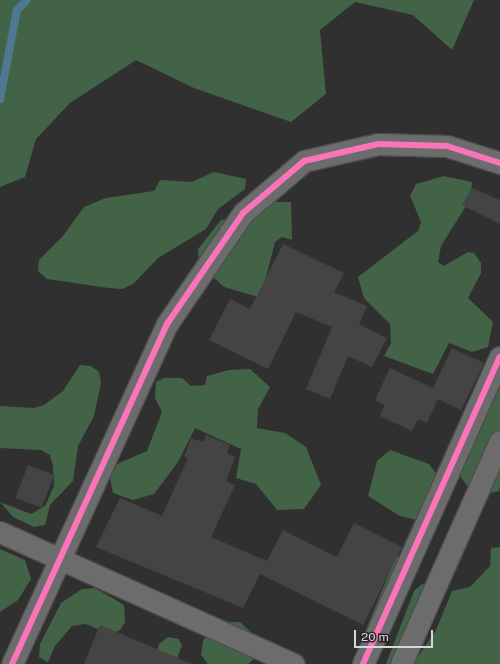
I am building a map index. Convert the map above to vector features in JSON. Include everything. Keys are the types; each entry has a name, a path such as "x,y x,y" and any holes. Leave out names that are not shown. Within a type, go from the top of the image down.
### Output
{"street":[{"path":"12,664 59,558 167,324 244,213 304,162 378,144 446,146 500,163"},
{"path":"364,664 500,357"},
{"path":"401,664 500,441"},
{"path":"0,532 294,664"}],"green space":[{"path":"0,0 474,0 452,50 413,15 355,2 320,30 326,94 291,122 194,88 136,60 70,103 36,139 25,177 0,187"},
{"path":"214,172 246,179 245,189 218,209 206,229 158,258 133,284 122,289 109,288 47,279 38,271 39,260 63,236 84,207 106,198 154,191 160,180 192,182"},
{"path":"444,176 472,182 471,198 441,246 438,262 444,266 468,252 474,253 481,263 481,273 468,298 493,322 488,347 472,352 449,343 433,374 384,356 391,343 390,324 364,298 358,277 418,231 421,222 410,196 416,184"},
{"path":"274,202 291,202 292,240 282,237 275,242 266,277 301,292 273,301 224,287 199,264 198,249 221,220 258,216 260,209"},
{"path":"500,348 499,491 475,496 453,467"},
{"path":"80,365 91,366 99,372 101,383 94,416 78,446 73,481 50,505 45,525 34,527 13,517 0,502 31,514 45,506 54,486 53,466 50,455 41,450 0,448 0,406 34,408 44,405 63,391"},
{"path":"250,369 270,387 258,409 257,428 285,433 306,447 321,485 304,509 277,510 256,484 236,478 241,449 195,428 178,462 154,494 133,500 113,493 110,478 117,464 147,451 162,412 155,398 156,382 164,378 182,378 191,386 205,385 207,376 229,370"},
{"path":"390,450 429,464 438,476 417,520 400,516 368,496 377,461"},
{"path":"500,547 500,664 413,664 436,630 452,591 470,587 490,566 491,548"},
{"path":"0,549 25,560 31,579 18,600 0,612"},
{"path":"396,556 401,557 373,628 367,627"},
{"path":"422,584 427,585 407,664 386,664 414,591"},
{"path":"95,588 124,605 125,622 121,629 111,635 86,624 72,626 55,646 48,662 39,657 40,644 61,603 82,589"},
{"path":"225,622 240,622 255,636 256,657 248,664 208,664 201,655 203,640"},
{"path":"168,637 179,639 182,646 177,658 154,664 159,644"}],"building":[{"path":"472,188 500,200 500,224 462,205"},
{"path":"283,244 344,273 334,292 367,306 359,324 387,338 372,367 348,356 330,399 306,389 332,327 296,312 268,369 209,340 230,299 250,309"},
{"path":"452,348 484,363 461,410 438,399 427,423 418,419 412,431 380,416 385,405 375,400 390,368 433,388"},
{"path":"206,435 230,445 227,453 235,457 226,481 235,485 211,537 267,561 283,530 337,557 354,523 402,547 363,625 260,574 243,608 96,547 120,498 162,516 188,458 184,456 191,438 203,442"},
{"path":"28,465 54,475 42,508 15,498"},
{"path":"100,625 192,664 84,664"}],"waterway":[{"path":"0,99 17,10 27,0"}],"cycle path":[{"path":"12,664 167,324 243,213 304,161 378,144 447,146 500,163"},
{"path":"363,664 500,357"}]}
